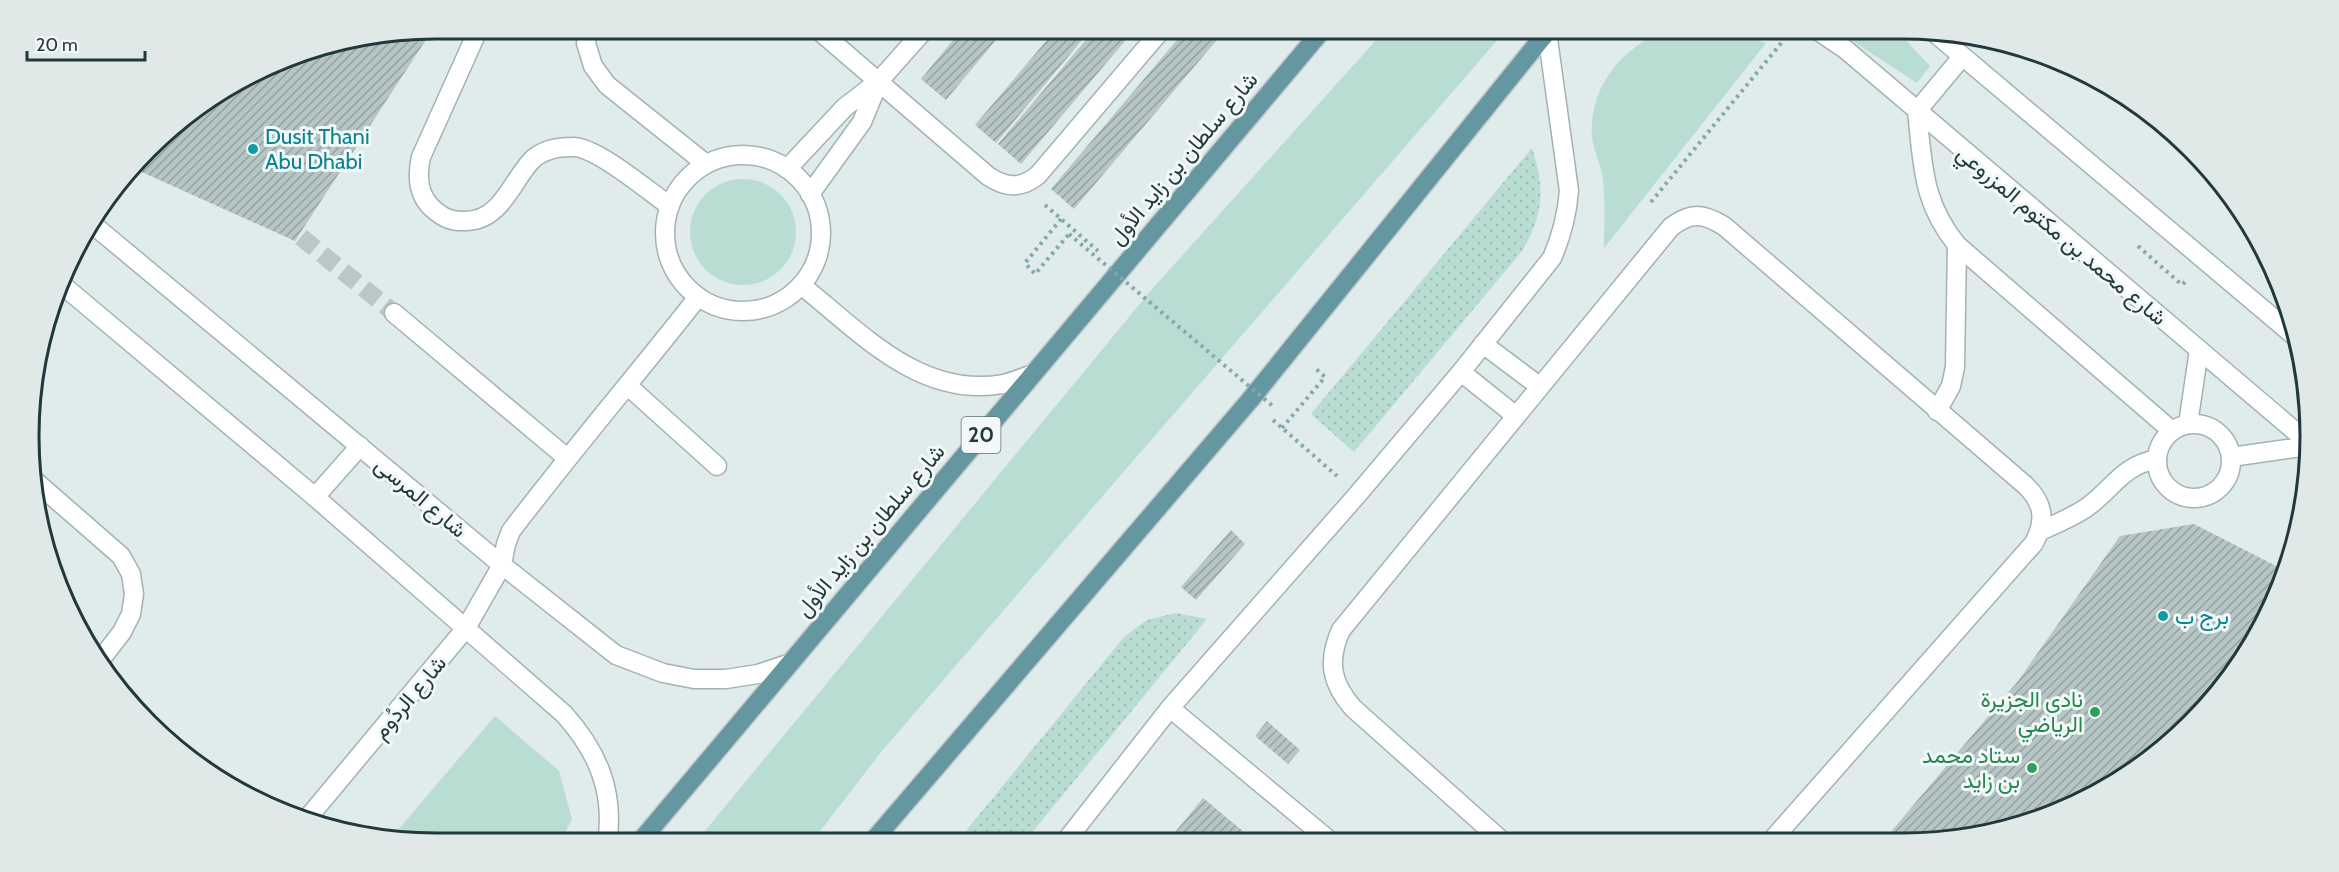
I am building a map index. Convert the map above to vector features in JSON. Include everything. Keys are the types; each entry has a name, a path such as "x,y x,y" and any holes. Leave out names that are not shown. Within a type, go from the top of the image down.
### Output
{"main road":[{"name":"شارع سلطان بن زايد الأول","path":"647,833 1314,39"},
{"path":"881,833 1250,400 1542,39"}],"street":[{"path":"473,39 421,157 417,173 420,190 428,204 440,216 455,222 472,221 488,216 500,205 535,158 554,148 575,146 595,153 669,206"},
{"path":"587,39 593,66 608,85 706,164"},
{"path":"829,39 988,177 997,183 1009,186 1022,185 1038,175 1154,39"},
{"path":"787,169 845,106 879,81 916,39"},
{"path":"1072,833 1170,708 1358,494 1461,372 1552,258 1568,214 1569,191 1568,168 1550,39"},
{"name":"شارع محمد بن مكتوم المزروعي","path":"1830,39 1845,49 2300,437"},
{"path":"1944,41 2285,328"},
{"path":"1962,57 1917,111 1927,192 1944,229 1957,245 2180,428"},
{"path":"810,194 862,122 879,81"},
{"path":"748,154 771,159 798,176 810,194 818,212 821,239 815,264 801,285 787,298 770,306 752,310 733,310 714,306 698,297 683,283 672,266 665,246 665,226 669,206 678,189 690,175 706,164 726,156 748,154"},
{"path":"1493,833 1342,696 1335,680 1332,663 1334,646 1341,630 1671,227 1683,218 1697,215 1711,218 1724,225 2034,494 2041,505 2043,518 2034,543 1984,603 1778,833"},
{"name":"شارع المرسى","path":"97,228 502,565 616,656 639,666 694,679 726,679 758,674 788,664"},
{"path":"1937,411 1951,386 1955,367 1957,245"},
{"path":"801,285 895,359 912,370 942,382 973,386 1004,384 1034,374"},
{"path":"67,290 315,497 564,714 581,734 595,756 607,789 609,833"},
{"name":"شارع الردُوم","path":"312,813 466,628 502,565 511,531 567,458 628,386 698,297"},
{"path":"394,313 567,458"},
{"path":"1483,344 1539,387"},
{"path":"2180,428 2199,350"},
{"path":"1461,372 1516,416"},
{"path":"628,386 717,466"},
{"path":"2200,424 2211,428 2227,445 2230,456 2230,469 2226,480 2218,490 2207,496 2183,497 2163,482 2158,471 2157,459 2162,443 2180,428 2200,424"},
{"path":"315,497 360,446"},
{"path":"2230,456 2300,446"},
{"path":"2040,531 2064,521 2087,507 2125,471 2142,461 2157,459"},
{"path":"42,487 122,556 131,574 134,594 131,614 122,632 105,655"},
{"path":"1170,708 1320,833"}],"path":[{"path":"1022,185 1120,270"},
{"path":"1061,219 1025,263 1035,274 1069,234 1275,408 1282,399"},
{"path":"2132,242 2182,285 2204,260"},
{"path":"1282,428 1324,377 1311,365"},
{"path":"1250,400 1358,494"}],"green space":[{"path":"1377,39 1498,39 881,752 819,833 703,833 1153,288"},
{"path":"1649,39 1754,39 1766,43 1604,248 1603,183 1593,143 1592,123 1595,104 1612,71 1639,45"},
{"path":"1849,39 1905,39 1930,66 1917,83"},
{"path":"1532,148 1539,176 1540,201 1535,225 1522,251 1354,452 1311,414"},
{"path":"743,179 763,183 781,194 792,212 796,232 792,252 781,270 763,281 743,285 723,281 705,270 694,252 690,232 694,212 705,194 723,183"},
{"path":"1176,613 1207,619 1032,833 964,833 1124,637 1147,620"},
{"path":"495,716 559,771 572,819 565,833 397,831"}],"building":[{"name":"Dusit Thani Abu Dhabi","path":"426,39 295,241 140,171 155,155 194,121 237,92 260,80 308,60 333,53 384,42"},
{"path":"954,39 997,39 946,100 921,79"},
{"path":"1048,39 1083,39 996,143 975,125"},
{"path":"1087,39 1127,39 1021,164 998,144"},
{"path":"1178,39 1218,39 1074,209 1051,189"},
{"name":"نادى الجزيرة الرياضي","path":"2194,524 2278,567 2259,612 2218,678 2184,717 2145,751 2079,792 2031,812 1980,825 1955,830 1890,833 2018,681 2120,536"},
{"path":"1231,530 1245,544 1196,600 1181,587"},
{"path":"1267,721 1300,750 1288,764 1255,736"},
{"path":"1203,798 1245,833 1174,833"}],"tunnel":[{"path":"301,237 394,313"}],"place":[{"name":"Dusit Thani Abu Dhabi","path":"253,149"},
{"name":"برج ب","path":"2163,616"},
{"name":"نادى الجزيرة الرياضي","path":"2095,712"},
{"name":"ستاد محمد بن زايد","path":"2032,768"}]}
